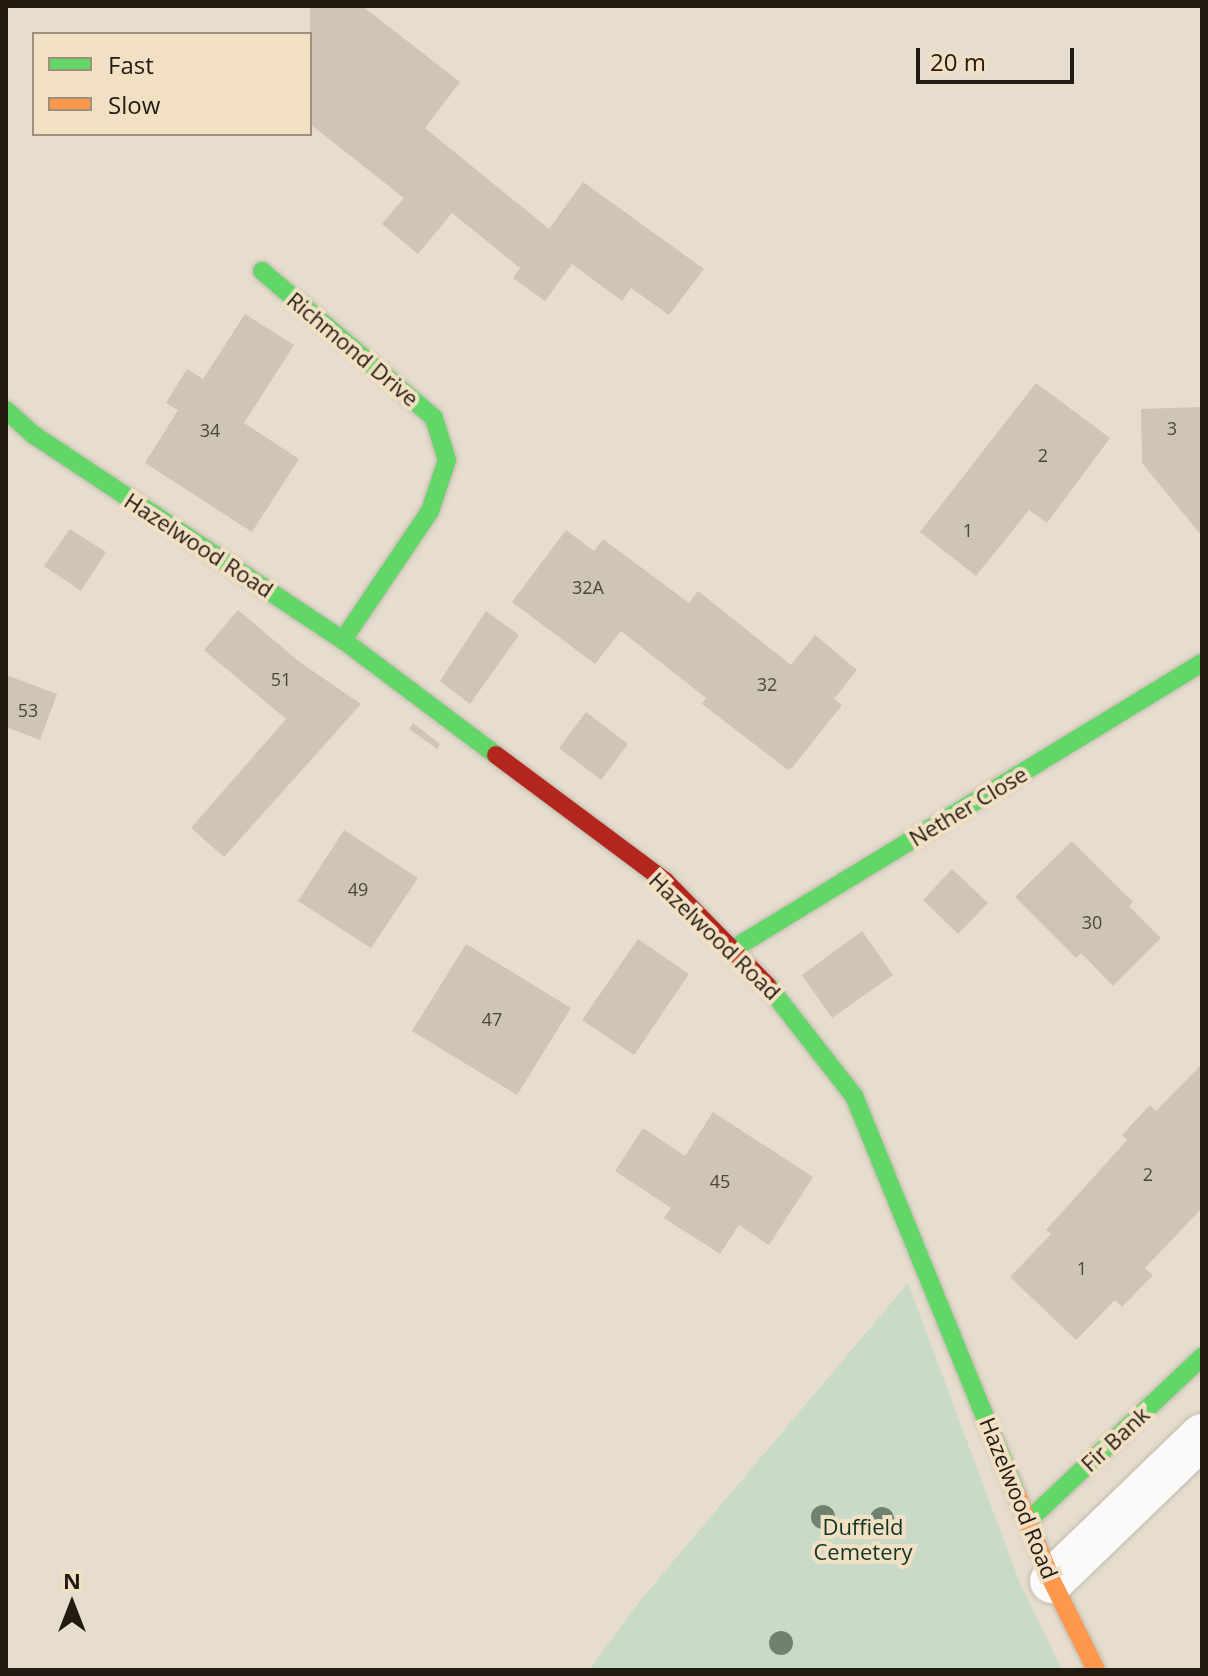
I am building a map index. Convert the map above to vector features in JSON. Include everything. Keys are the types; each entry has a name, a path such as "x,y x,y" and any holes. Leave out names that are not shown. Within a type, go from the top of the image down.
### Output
{"street":[{"name":"Richmond Drive","path":"262,271 434,418 447,460 430,511 343,640"},
{"name":"Hazelwood Road","path":"6,410 34,435 343,640 665,881 775,993 854,1096 1052,1581 1096,1670"},
{"name":"Nether Close","path":"733,949 1202,663"},
{"name":"Fir Bank","path":"1029,1520 1202,1357"},
{"path":"1052,1581 1202,1436"}],"green space":[{"name":"Duffield Cemetery","path":"908,1283 1019,1581 1062,1670 589,1670 639,1602"}],"building":[{"path":"310,6 362,6 460,82 425,128 549,229 583,182 704,269 669,315 631,288 622,301 572,264 545,301 513,278 520,268 452,213 418,254 382,224 404,198 312,126"},
{"path":"245,314 294,345 244,423 299,459 252,532 145,463 178,410 166,403 187,369 203,379"},
{"path":"1036,383 1110,438 1047,523 1029,510 976,576 920,532"},
{"path":"1202,407 1202,536 1142,463 1141,409"},
{"path":"70,529 106,552 81,591 44,566"},
{"path":"566,530 594,551 603,539 689,603 698,591 791,665 815,635 857,670 834,699 842,705 792,768 788,770 702,704 706,698 621,631 595,664 512,602"},
{"path":"238,610 301,663 361,704 224,857 191,828 286,719 204,650"},
{"path":"486,611 519,635 470,704 440,681"},
{"path":"6,675 57,694 40,740 6,727"},
{"path":"586,712 628,744 601,780 559,748"},
{"path":"413,723 440,744 437,749 409,729"},
{"path":"344,830 418,878 371,948 298,901"},
{"path":"1072,841 1133,902 1129,906 1161,938 1113,986 1081,953 1076,958 1015,897"},
{"path":"952,869 988,903 958,934 923,900"},
{"path":"862,931 893,975 832,1018 802,975"},
{"path":"638,939 689,974 634,1055 582,1020"},
{"path":"466,944 571,1008 517,1095 412,1031"},
{"path":"1202,1064 1202,1208 1145,1268 1153,1275 1122,1307 1115,1300 1076,1340 1010,1277 1051,1234 1046,1230 1127,1140 1122,1135 1150,1105 1156,1111"},
{"path":"713,1112 813,1177 769,1245 739,1225 720,1254 664,1218 671,1208 615,1171 643,1128 685,1156"}],"traffic: fast":[{"path":"262,271 434,418 447,460 430,511 343,640"},
{"path":"6,410 34,435 343,640 496,755"},
{"path":"733,949 1202,663"},
{"path":"768,986 854,1096 1016,1493"},
{"path":"1029,1520 1202,1357"}],"traffic: slow":[{"path":"1016,1493 1052,1581 1096,1670"}],"traffic: jam":[{"path":"496,755 665,881 768,986"}]}
